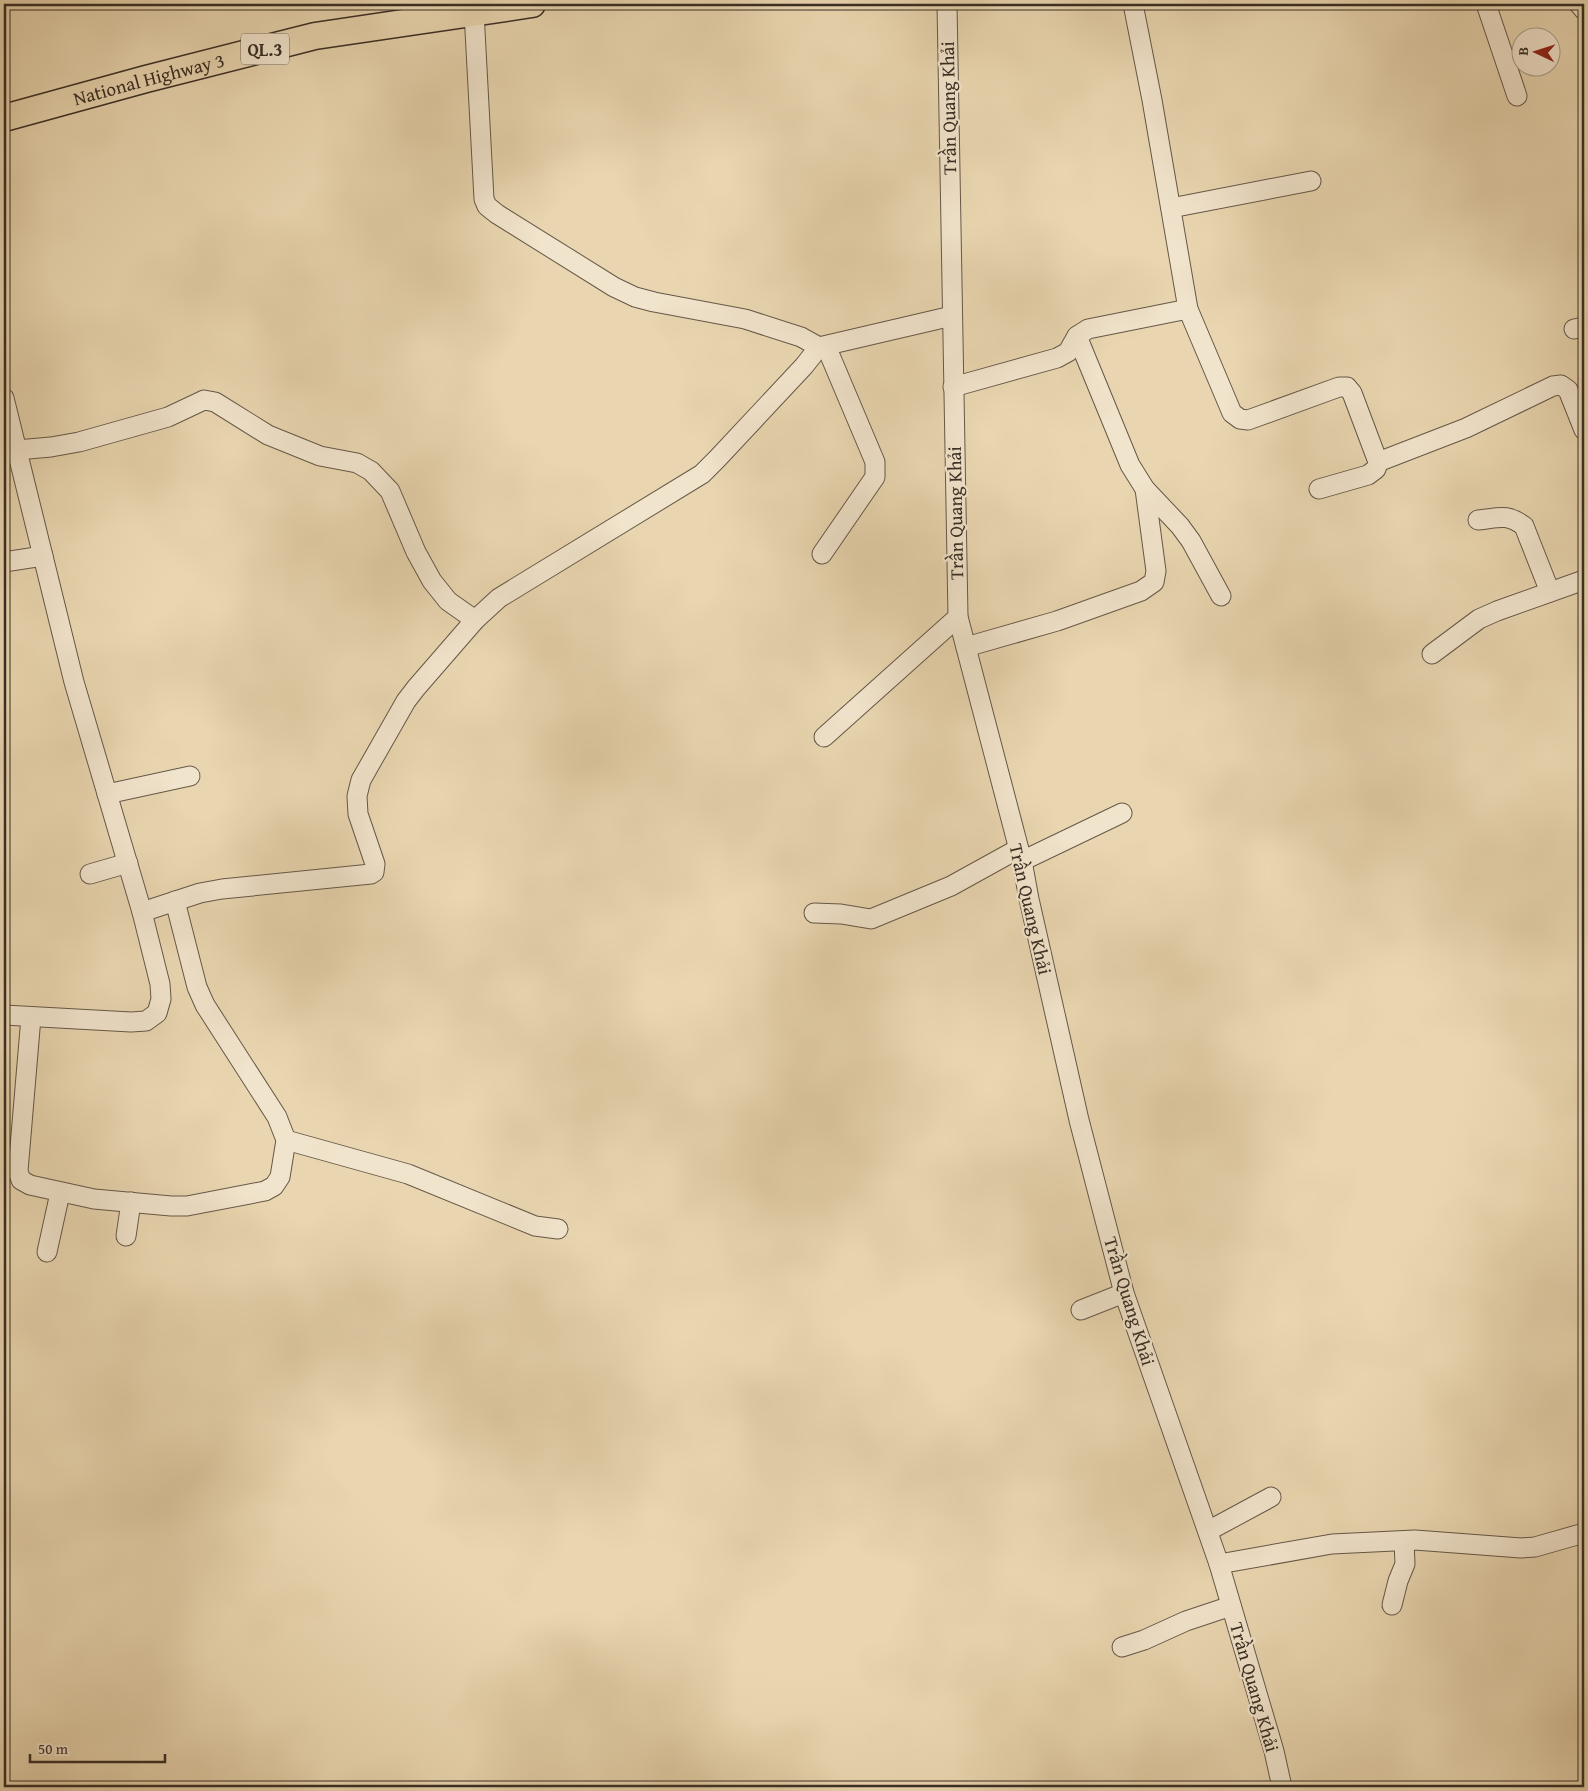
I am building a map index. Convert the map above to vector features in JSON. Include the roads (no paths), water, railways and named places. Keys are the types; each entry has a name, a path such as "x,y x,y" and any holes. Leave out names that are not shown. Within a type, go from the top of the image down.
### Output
{"highway":[{"name":"National Highway 3","path":"4,118 146,78 315,36 469,10 532,4"}],"street":[{"name":"Trần Quang Khải","path":"947,4 958,617 1020,855 1079,1120 1124,1293 1219,1564 1274,1751 1282,1787"},
{"path":"1133,4 1188,309 1232,413 1240,419 1248,420 1339,387 1348,388 1352,393 1378,462 1376,469 1368,475 1319,489"},
{"path":"1486,4 1517,96"},
{"path":"1580,4 1584,10"},
{"path":"469,10 484,199 491,210 614,287 635,297 745,319 801,337 822,347 875,462 876,470 875,477 822,554"},
{"path":"1171,208 1312,181"},
{"path":"953,387 1057,358 1068,352 1077,336 1088,329 1188,309"},
{"path":"142,912 200,893 368,876 374,872 375,864 358,814 357,796 361,780 406,701 474,620 500,598 522,583 702,474 822,347 952,316"},
{"path":"1077,336 1130,465 1145,489 1180,526 1191,541 1220,596"},
{"path":"1378,462 1466,428 1554,386 1561,385 1568,390 1582,422"},
{"path":"4,398 13,455 43,556 74,682 142,912 160,984 161,999 157,1013 146,1021 31,1018 4,1015"},
{"path":"13,455 79,442 168,417 204,400 215,402 268,435 320,456 356,463 371,471 390,491 416,552 432,581 448,601 474,620"},
{"path":"966,647 1066,617 1141,591 1154,582 1156,571 1145,489"},
{"path":"1478,520 1507,517 1524,526 1550,592"},
{"path":"4,562 43,556"},
{"path":"1432,654 1479,619 1584,580"},
{"path":"824,737 958,617"},
{"path":"107,794 190,776"},
{"path":"814,913 841,914 871,919 1122,813"},
{"path":"90,874 128,864"},
{"path":"31,1018 18,1176 21,1180 30,1185 60,1193 94,1199 171,1206 187,1206 265,1191 274,1186 280,1177 286,1140 277,1117 205,1005 197,987 174,901"},
{"path":"286,1140 408,1174 535,1226 558,1229"},
{"path":"47,1252 60,1193"},
{"path":"126,1236 131,1202"},
{"path":"1081,1310 1124,1293"},
{"path":"1208,1531 1271,1497"},
{"path":"1219,1564 1325,1545 1429,1541 1521,1548 1535,1547 1584,1533"},
{"path":"1392,1605 1398,1580 1405,1564 1404,1541"},
{"path":"1122,1646 1144,1640 1186,1621 1231,1606"}]}
